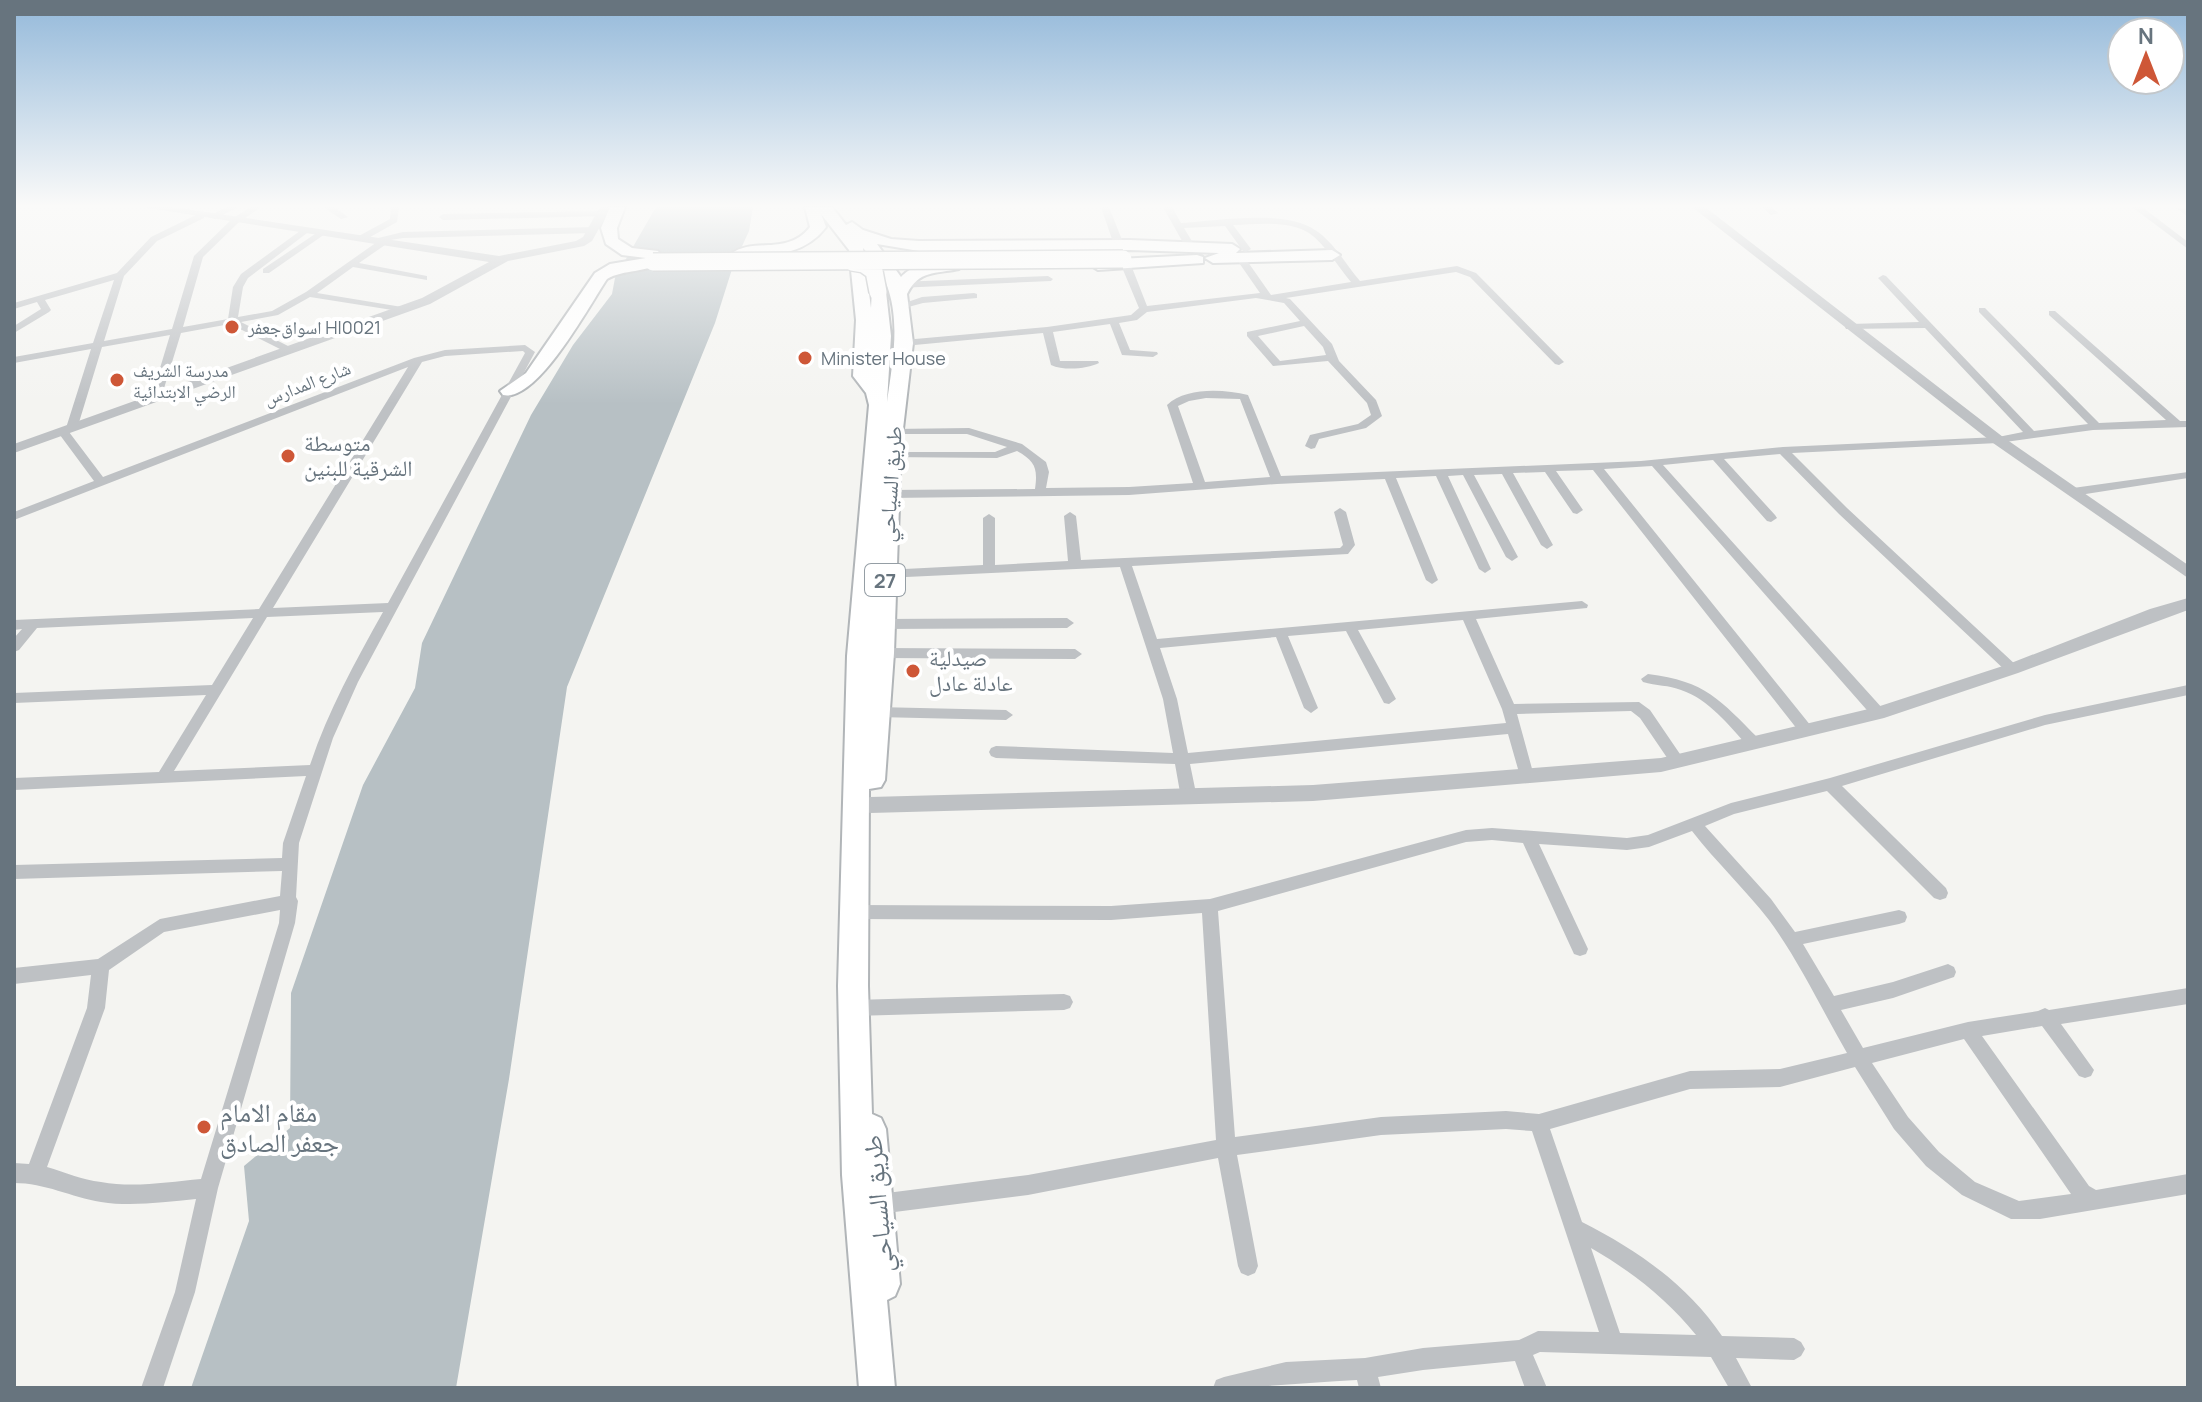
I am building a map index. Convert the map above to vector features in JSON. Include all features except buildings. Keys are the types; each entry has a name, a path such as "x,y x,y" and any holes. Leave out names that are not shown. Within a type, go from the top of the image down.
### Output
{"main road":[{"path":"509,391 532,377 594,283 606,272"},
{"name":"طريق السياحي","path":"859,272 864,320 862,376 875,393 878,405 859,656 854,1014 858,1175 877,1388"},
{"path":"875,272 896,292"},
{"path":"886,272 896,292"},
{"path":"878,405 882,336 896,292 914,272"},
{"name":"طريق السياحي","path":"856,874 870,805 882,653 888,494 904,343 896,292"},
{"name":"طريق السياحي","path":"854,1014 861,1048 879,1204 889,1388"}],"street":[{"path":"67,430 122,272"},
{"path":"156,398 194,272"},
{"path":"232,321 238,287 249,272"},
{"path":"14,360 275,313 338,272"},
{"path":"395,272 424,278"},
{"path":"14,449 402,310 451,289 478,272"},
{"path":"1129,272 1144,309"},
{"path":"1252,272 1270,296 1287,301 1328,346 1332,357 1372,402 1377,416 1362,426 1314,437 1311,446"},
{"path":"1347,272 1357,284"},
{"path":"904,343 1114,322 1134,318 1144,309 1270,296 1428,272"},
{"path":"1467,272 1559,362"},
{"path":"1780,272 1998,440 2188,573"},
{"path":"14,306 120,275"},
{"path":"1883,278 2030,433"},
{"path":"896,292 1048,279"},
{"path":"896,292 922,300 974,296"},
{"path":"309,294 402,310"},
{"path":"14,330 46,310 40,299"},
{"path":"1982,310 2097,427"},
{"path":"2052,313 2182,424"},
{"path":"232,321 288,350"},
{"path":"1114,322 1126,353 1153,354"},
{"path":"1307,322 1251,334 1277,364 1332,357"},
{"path":"1850,327 1927,325"},
{"path":"1047,330 1055,363 1061,366 1094,363"},
{"name":"شارع المدارس","path":"14,516 418,360 454,352 529,349 509,391"},
{"path":"163,777 418,360"},
{"path":"152,1388 185,1292 208,1188 280,948 290,901 289,864 293,835 315,770 346,692 509,391"},
{"path":"1200,485 1172,405 1179,400 1234,395 1244,397 1277,480"},
{"path":"888,494 1129,491 1277,480 1596,466 1783,450 1998,440 2030,433 2097,427 2182,424"},
{"path":"67,430 101,482"},
{"path":"893,432 969,431 1018,446 1040,462 1043,472 1040,491"},
{"path":"891,455 997,455 1018,446"},
{"path":"1783,450 1843,511 2012,669"},
{"path":"1715,456 1771,518"},
{"path":"1654,462 1878,713"},
{"path":"1596,466 1806,730"},
{"path":"1548,468 1577,510"},
{"path":"1506,470 1547,545"},
{"path":"1466,471 1512,557"},
{"path":"1440,472 1485,569"},
{"path":"1389,475 1432,580"},
{"path":"2073,492 2188,475"},
{"path":"885,574 1344,551 1349,541 1340,512"},
{"path":"1070,516 1075,565"},
{"path":"989,518 989,569"},
{"path":"1125,563 1153,644 1183,759 1189,798"},
{"path":"870,805 1189,798 1361,790 1677,761 1878,713 2012,669 2156,613 2188,604"},
{"path":"1153,644 1582,605"},
{"path":"14,625 391,607"},
{"path":"1467,614 1509,709 1527,776"},
{"path":"883,624 1067,623"},
{"path":"14,647 33,625"},
{"path":"1349,625 1389,699"},
{"path":"1280,632 1311,708"},
{"path":"882,653 1075,654"},
{"path":"1648,679 1675,681 1694,687 1754,743"},
{"path":"14,698 215,690"},
{"path":"854,912 1111,913 1210,906 1455,838 1492,834 1627,844 1649,841 1731,809 1830,784 2045,720 2188,690"},
{"path":"1509,709 1634,706 1645,714 1677,761"},
{"path":"877,712 1006,715"},
{"path":"996,752 1183,759 1514,728"},
{"path":"14,784 315,770"},
{"path":"1830,784 1940,893"},
{"path":"1695,824 1720,858 1775,917 1898,1119 1936,1162 1973,1194 2015,1211 2188,1184"},
{"path":"1528,837 1580,949"},
{"path":"14,872 289,864"},
{"path":"14,976 101,966 160,926 290,901"},
{"path":"1210,906 1226,1147 1248,1266"},
{"path":"1789,940 1899,917"},
{"path":"35,1173 96,1008 101,966"},
{"path":"1828,1005 1893,990 1948,972"},
{"path":"879,1204 1028,1185 1226,1147 1381,1126 1506,1120 1539,1123 1690,1080 1780,1078 1968,1030 2045,1016 2185,1001"},
{"path":"854,1014 1064,1002"},
{"path":"2045,1016 2085,1070"},
{"path":"1968,1030 2082,1193 2095,1200"},
{"path":"1539,1123 1613,1344"},
{"path":"14,1173 35,1173 104,1193 128,1195 208,1188"},
{"path":"1573,1228 1613,1248 1652,1273 1716,1345 1741,1388"},
{"path":"1224,1388 1286,1373 1367,1378 1423,1359 1521,1350 1538,1341 1794,1349"},
{"path":"1521,1350 1536,1388"}],"shaded area":[{"path":"618,272 731,272 715,323 567,687 509,1079 456,1388 191,1388 249,1221 244,1166 290,1128 291,993 363,785 415,688 422,643 531,415 573,345 612,294"}],"place":[{"name":"اسواق‌جعفر Hl0021","path":"232,327"},
{"name":"Minister House","path":"805,358"},
{"name":"مدرسة الشريف الرضي الابتدائية","path":"117,380"},
{"name":"متوسطة الشرقية للبنين","path":"288,456"},
{"name":"صيدلية عادلة عادل","path":"913,671"},
{"name":"مقام الامام جعفر الصادق","path":"204,1127"}]}
